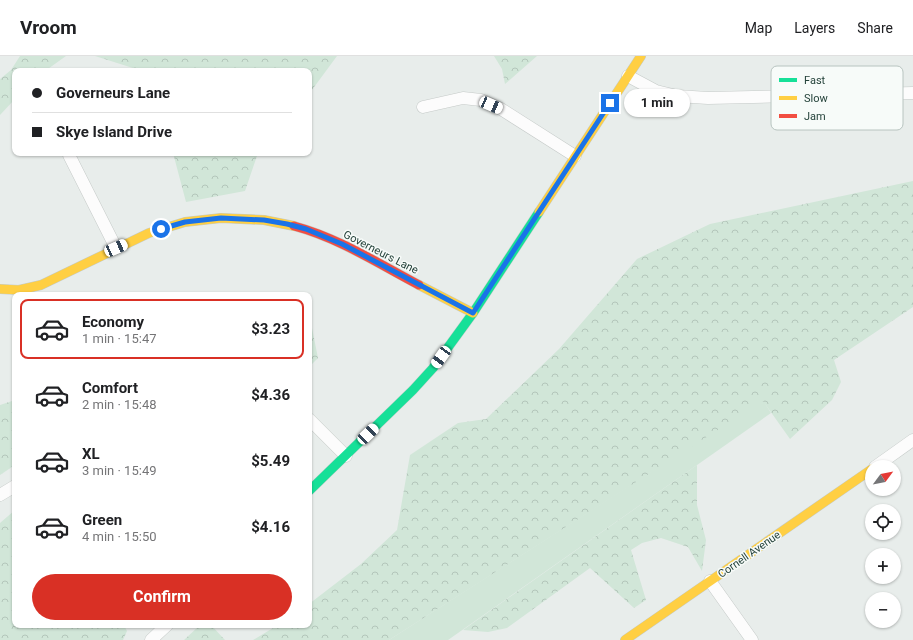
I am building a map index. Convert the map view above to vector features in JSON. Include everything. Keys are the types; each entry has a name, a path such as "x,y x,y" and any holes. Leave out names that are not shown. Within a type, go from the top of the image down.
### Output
{"street":[{"path":"312,488 413,390 433,368 473,313 641,56"},
{"path":"628,76 656,91 678,96 708,98 771,96"},
{"path":"903,93 913,93"},
{"path":"423,107 463,98 481,100 501,109 575,156"},
{"path":"69,156 116,248"},
{"name":"Governeurs Lane","path":"0,289 19,290 41,285 149,233 185,222 221,218 264,220 306,229 342,244 473,313"},
{"path":"312,422 346,456"},
{"path":"884,460 913,440"},
{"name":"Cornell Avenue","path":"625,640 865,474"},
{"path":"0,495 12,488"},
{"path":"710,581 752,640"},
{"path":"151,640 164,628"}],"green space":[{"path":"20,56 66,56 49,68 12,68"},
{"path":"95,56 337,56 312,90 312,68 133,68"},
{"path":"494,56 537,56 505,84 502,69"},
{"path":"12,68 12,102 0,115 0,79"},
{"path":"174,156 257,156 245,191 186,202"},
{"path":"913,181 913,307 834,360 841,382 832,400 790,439 763,401 389,640 253,640 273,628 312,628 312,602 361,564 397,530 410,455 458,423 486,419 559,349 637,259 710,224"},
{"path":"312,328 318,358 312,364"},
{"path":"763,400 771,413 448,640 389,640"},
{"path":"12,401 12,467 0,475 0,405"},
{"path":"697,465 697,505 706,540 702,571 688,547 661,538 642,543 631,550 646,600 634,608 590,568 507,628 488,632 463,630"},
{"path":"12,513 12,628 126,628 127,631 123,640 0,640 0,523"},
{"path":"197,628 214,628 225,640 184,640"}],"traffic: fast":[{"path":"312,488 413,390 433,368 473,313 539,212"}],"traffic: slow":[{"path":"539,212 641,56"},
{"path":"0,289 19,290 41,285 149,233 185,222 221,218 264,220 294,226"},
{"path":"419,285 473,313"},
{"path":"625,640 865,474"}],"traffic: jam":[{"path":"294,226 343,244 419,285"}],"route":[{"path":"161,229 185,222 221,218 264,220 306,229 342,244 473,313 610,103"}]}
